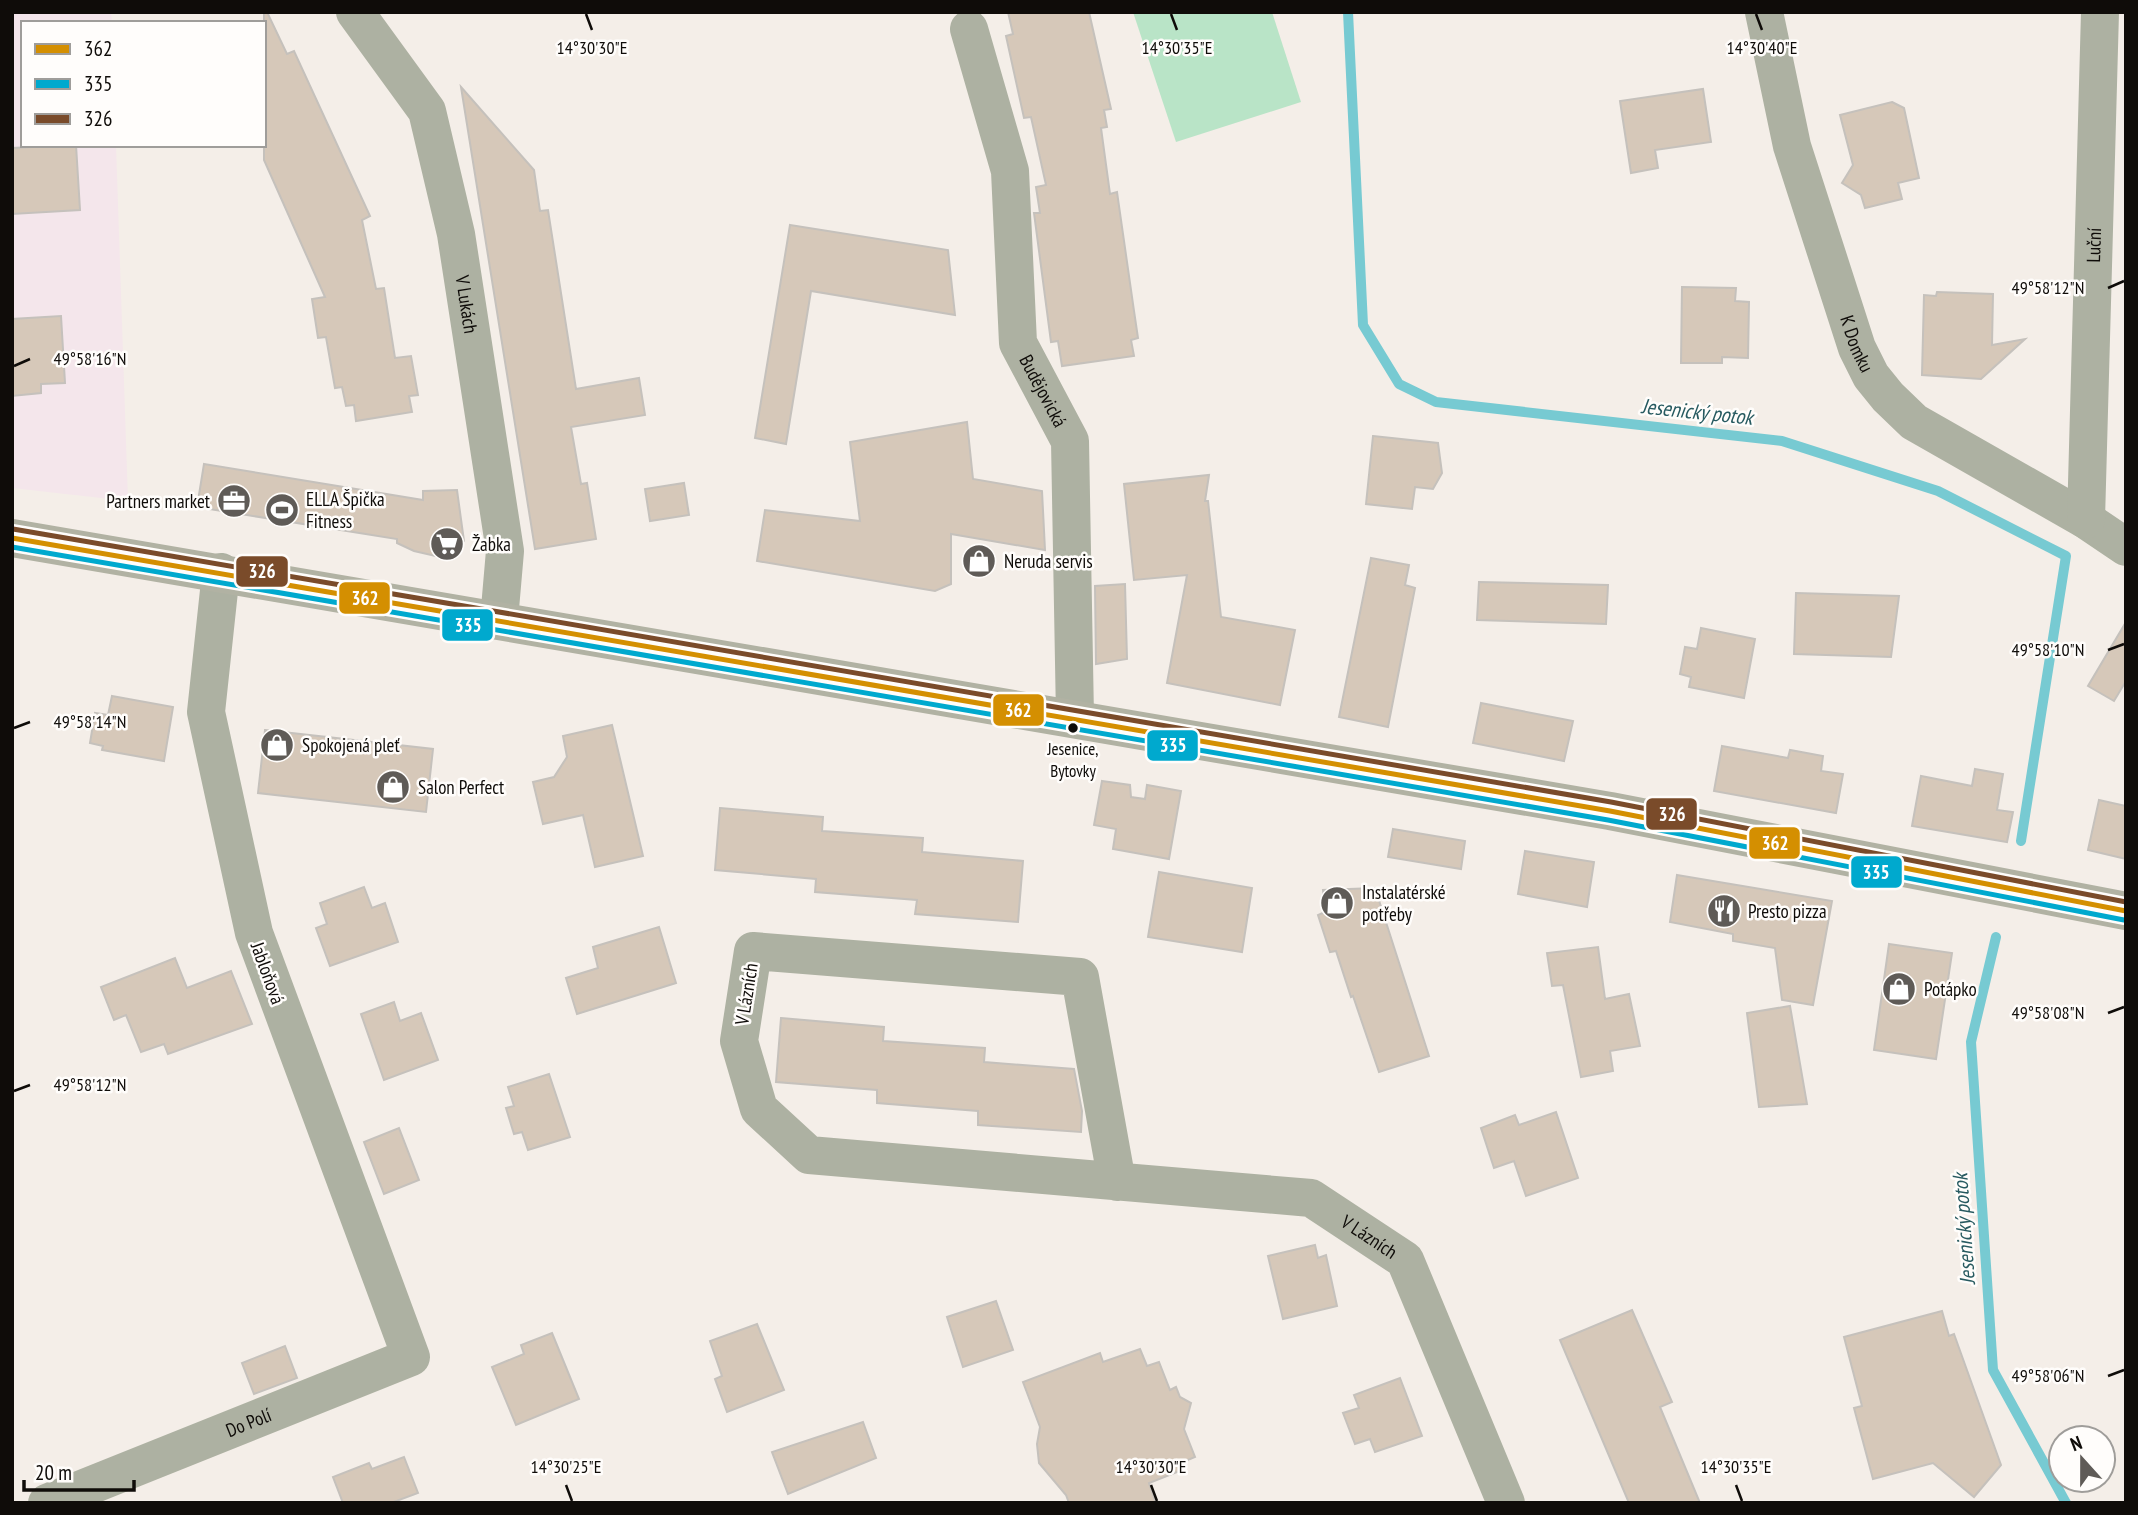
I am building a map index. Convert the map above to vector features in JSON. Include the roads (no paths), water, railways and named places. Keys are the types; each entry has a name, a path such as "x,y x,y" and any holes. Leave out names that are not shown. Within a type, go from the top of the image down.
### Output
{"main road":[{"path":"12,538 1075,717 1609,811 2126,911"}],"street":[{"name":"V Lukách","path":"355,12 427,111 456,234 505,551 499,620"},
{"name":"K Domku","path":"1764,12 1792,146 1857,348 1871,376 1914,422 2086,520 2126,547"},
{"name":"Luční","path":"2086,520 2100,12"},
{"name":"Budějovická","path":"969,29 1010,171 1018,343 1070,441 1075,717"},
{"name":"Jabloňová","path":"221,572 206,712 254,933 411,1357"},
{"name":"V Lázních","path":"1117,1182 1080,977 753,951 739,1041 759,1109 809,1155 1117,1182 1311,1198 1405,1260 1506,1503"},
{"name":"Do Polí","path":"47,1503 411,1357"}],"waterway":[{"name":"Jesenický potok","path":"1348,12 1363,325 1399,384 1436,402 1782,441 1938,491 2066,556 2021,841"},
{"name":"Jesenický potok","path":"1996,937 1971,1042 1993,1370 2066,1503"}],"place":[{"name":"Partners market","path":"234,501"},
{"name":"ELLA Špička Fitness","path":"282,510"},
{"name":"Žabka","path":"447,544"},
{"name":"Neruda servis","path":"979,561"},
{"name":"Jesenice, Bytovky","path":"1073,728"},
{"name":"Spokojená pleť","path":"277,745"},
{"name":"Salon Perfect","path":"393,787"},
{"name":"Instalatérské potřeby","path":"1337,903"},
{"name":"Presto pizza","path":"1724,911"},
{"name":"Potápko","path":"1899,989"}]}
